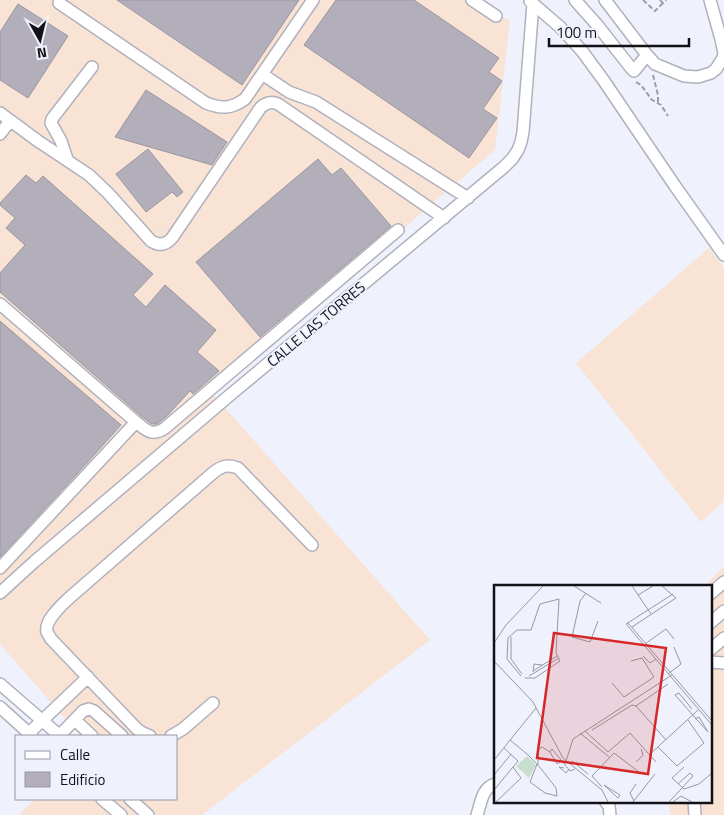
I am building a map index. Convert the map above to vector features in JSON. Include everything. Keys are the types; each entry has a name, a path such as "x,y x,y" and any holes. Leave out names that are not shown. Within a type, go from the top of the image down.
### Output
{"street":[{"path":"59,3 206,103 218,108 230,107 245,99 313,0"},
{"path":"472,0 496,16"},
{"path":"575,0 634,71 645,58"},
{"path":"605,0 645,58 654,64 684,76 698,77 711,74 723,58 724,53 710,0"},
{"path":"530,1 560,27 582,51 724,255"},
{"name":"CALLE LAS TORRES","path":"0,593 230,395 468,198 512,159 521,142 523,132 530,1"},
{"path":"67,160 61,142 51,123 52,119 92,67"},
{"path":"262,74 289,92 316,102 468,198"},
{"path":"0,113 99,183 155,244 169,242 261,107 267,103 274,102 444,218"},
{"path":"0,134 10,121"},
{"path":"0,304 136,422 150,432 160,432 398,230"},
{"path":"0,568 136,422"},
{"path":"148,735 137,728 47,633 50,620 68,598 218,469 225,466 238,468 312,545"},
{"path":"712,592 724,582"},
{"path":"712,621 724,611"},
{"path":"712,648 724,638"},
{"path":"0,708 30,735 42,720 88,678"},
{"path":"0,684 58,735"},
{"path":"173,735 183,729 213,703"},
{"path":"60,735 85,710 92,709 121,735"},
{"path":"75,720 91,735"},
{"path":"477,815 486,789 494,784"},
{"path":"103,800 121,815"},
{"path":"131,800 148,815"},
{"path":"606,802 609,806 610,815"},
{"path":"694,802 695,815"}],"path":[{"path":"643,0 655,11 663,1"},
{"path":"645,58 652,73 658,95 658,103"},
{"path":"631,68 629,72 633,79 641,85 652,100 660,105 668,116"}],"shaded area":[{"path":"0,0 478,0 510,21 495,150 212,393 430,640 202,815 19,815 34,800 178,800 178,735 79,735 0,644"},
{"path":"709,248 724,268 724,501 701,522 576,363"},
{"path":"724,567 724,815 670,815 669,802 712,802 712,585 705,585"}],"building":[{"path":"117,0 299,0 242,85"},
{"path":"336,0 414,0 499,58 489,72 502,81 483,109 497,118 469,158 304,45"},
{"path":"18,4 68,36 28,98 0,80 0,32"},
{"path":"146,90 227,142 212,165 115,137"},
{"path":"148,149 183,192 177,197 172,192 146,212 116,174"},
{"path":"318,159 332,175 341,168 391,226 260,337 196,262"},
{"path":"26,175 36,183 43,176 153,274 133,295 146,307 165,285 216,330 197,352 219,371 193,394 190,391 157,424 152,424 141,416 0,292 0,273 25,245 6,228 15,218 0,203"},
{"path":"0,321 121,425 0,557"}]}
